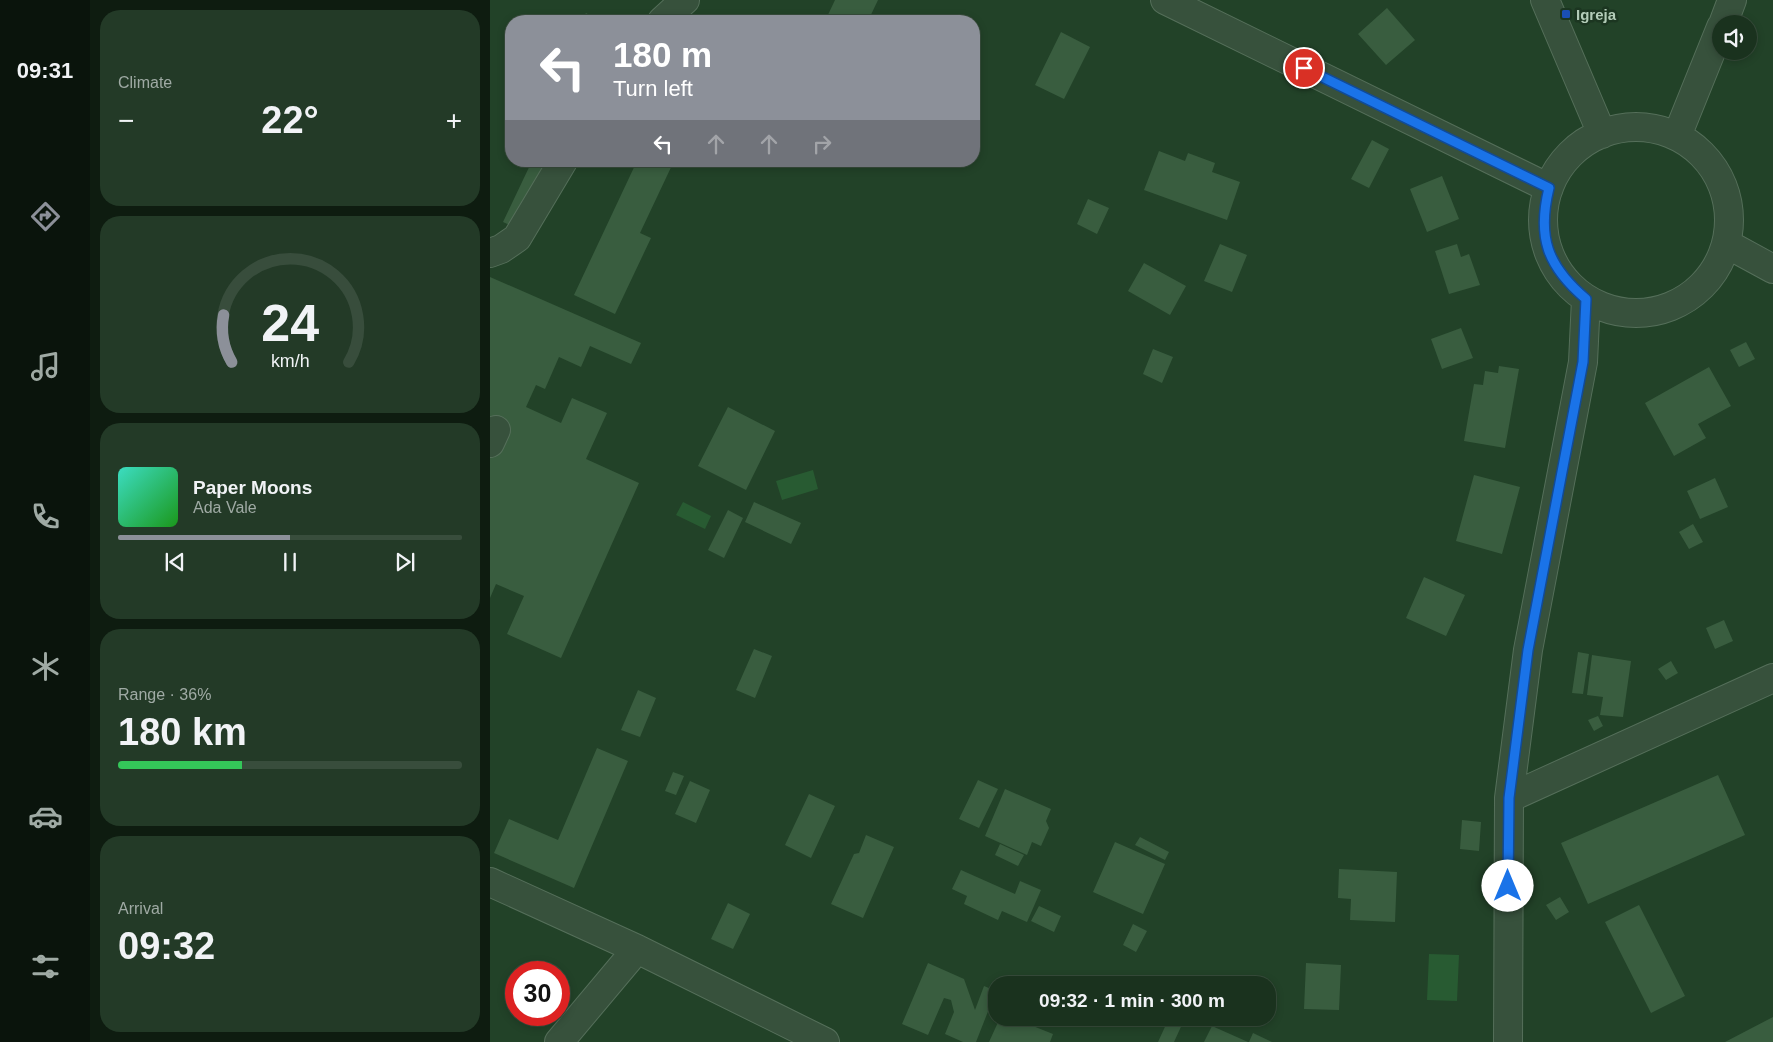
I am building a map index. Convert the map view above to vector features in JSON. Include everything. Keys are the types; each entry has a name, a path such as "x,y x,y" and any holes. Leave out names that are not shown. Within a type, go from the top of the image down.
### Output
{"street":[{"path":"668,15 684,0"},
{"path":"1165,0 1549,188"},
{"path":"1545,0 1602,134"},
{"path":"1726,15 1732,0"},
{"path":"1677,136 1712,50"},
{"path":"1627,128 1644,128 1677,136 1698,150 1715,170 1726,194 1730,219 1727,244 1715,271 1696,293 1670,307 1642,314 1613,311 1586,299 1567,283 1550,254 1544,238 1543,212 1549,188 1561,165 1567,158 1579,146 1602,134 1627,128"},
{"path":"490,253 501,250 517,238 559,167"},
{"path":"1727,244 1773,269"},
{"path":"1508,1042 1509,798 1528,650 1583,362 1586,299"},
{"path":"1509,798 1773,678"},
{"path":"490,882 637,949 826,1042"},
{"path":"559,1042 637,949"}],"shaded area":[{"path":"813,470 818,489 782,500 776,481"},
{"path":"683,502 711,516 705,529 676,515"},
{"path":"1429,954 1459,955 1457,1001 1427,1000"}],"building":[{"path":"835,0 878,0 871,15 828,15"},
{"path":"1387,8 1415,40 1386,65 1358,34"},
{"path":"1061,32 1090,47 1064,99 1035,85"},
{"path":"1372,140 1389,149 1369,188 1351,179"},
{"path":"1159,151 1185,161 1188,153 1215,163 1212,172 1240,182 1227,220 1144,190"},
{"path":"529,167 548,167 518,229 503,222"},
{"path":"634,167 671,167 640,233 651,238 615,314 574,295"},
{"path":"1442,176 1459,219 1427,232 1410,189"},
{"path":"1088,199 1109,208 1097,234 1077,224"},
{"path":"1220,244 1247,255 1232,292 1204,281"},
{"path":"1457,244 1461,257 1469,254 1480,285 1449,294 1435,251"},
{"path":"1144,263 1186,286 1170,315 1128,291"},
{"path":"490,277 641,343 631,364 590,346 581,367 559,357 545,389 536,385 526,407 561,423 572,398 607,413 586,459 639,483 561,658 507,634 524,596 496,584 490,598"},
{"path":"1461,328 1473,358 1442,369 1431,339"},
{"path":"1746,342 1755,359 1739,367 1730,350"},
{"path":"1153,349 1173,357 1162,383 1143,374"},
{"path":"1499,366 1519,369 1505,448 1464,441 1474,384 1483,385 1485,371 1498,373"},
{"path":"1709,367 1731,406 1698,424 1706,438 1674,456 1645,403"},
{"path":"728,407 775,431 746,490 698,466"},
{"path":"1474,475 1520,487 1502,554 1456,541"},
{"path":"1715,478 1728,507 1700,519 1687,491"},
{"path":"754,502 801,523 791,544 745,522"},
{"path":"728,510 743,518 724,558 708,550"},
{"path":"1693,524 1703,542 1689,549 1679,532"},
{"path":"1424,577 1465,595 1446,636 1406,618"},
{"path":"1724,620 1733,641 1715,649 1706,628"},
{"path":"754,649 772,656 755,698 736,690"},
{"path":"1578,652 1589,654 1583,694 1572,693"},
{"path":"1592,655 1631,661 1623,717 1600,715 1603,697 1587,695"},
{"path":"1671,661 1678,673 1666,680 1658,669"},
{"path":"638,690 656,698 640,737 621,730"},
{"path":"1598,716 1603,726 1594,731 1588,720"},
{"path":"597,748 628,761 574,888 494,853 509,819 558,840"},
{"path":"673,772 684,776 676,795 665,791"},
{"path":"1718,775 1745,835 1588,904 1561,843"},
{"path":"978,780 998,789 979,828 959,819"},
{"path":"690,781 710,790 696,823 675,814"},
{"path":"1005,789 1051,809 1046,821 1049,828 1041,846 1032,842 1027,855 985,836"},
{"path":"809,794 835,806 811,858 785,845"},
{"path":"1462,820 1481,822 1479,851 1460,849"},
{"path":"866,835 894,847 863,918 831,904 854,854 859,853"},
{"path":"1140,837 1169,852 1165,860 1135,845"},
{"path":"1115,842 1165,864 1143,914 1093,892"},
{"path":"1000,844 1024,855 1018,866 995,855"},
{"path":"1339,869 1397,872 1395,922 1350,920 1351,899 1338,898"},
{"path":"961,870 1015,894 1020,881 1041,890 1027,922 1002,911 998,920 964,904 967,896 952,889"},
{"path":"1560,897 1569,912 1556,920 1546,905"},
{"path":"728,903 750,914 733,949 711,939"},
{"path":"1639,905 1685,996 1651,1013 1605,922"},
{"path":"1039,906 1061,916 1054,932 1031,921"},
{"path":"1133,924 1147,931 1136,952 1123,945"},
{"path":"928,963 964,979 975,1010 984,986 988,988 988,1011 976,1042 963,1042 945,1034 954,1012 951,1000 944,998 928,1035 902,1024"},
{"path":"1306,963 1341,965 1339,1010 1304,1009"},
{"path":"1773,1017 1773,1042 1725,1042"},
{"path":"996,1026 1033,1026 1053,1034 1050,1042 989,1042"},
{"path":"1165,1026 1181,1026 1174,1042 1158,1042"},
{"path":"1212,1026 1248,1042 1204,1042"},
{"path":"1253,1033 1272,1042 1249,1042"}],"place":[{"name":"Igreja","path":"1566,14"}],"route":[{"path":"1304,68 1549,188 1543,212 1544,238 1552,262 1567,283 1586,299 1583,362 1528,650 1509,798 1508,886"}]}
